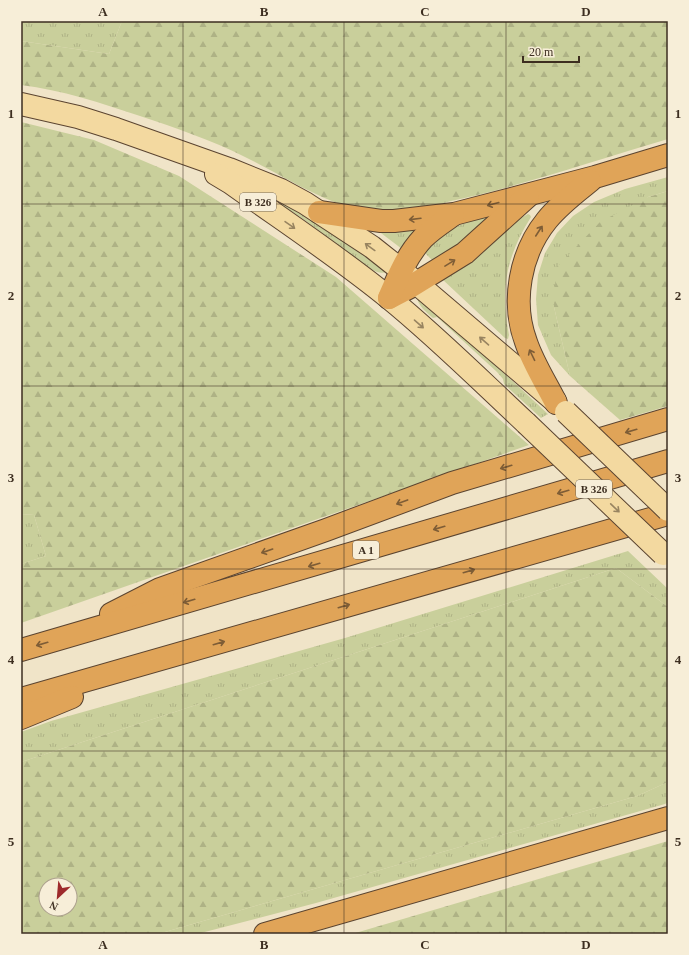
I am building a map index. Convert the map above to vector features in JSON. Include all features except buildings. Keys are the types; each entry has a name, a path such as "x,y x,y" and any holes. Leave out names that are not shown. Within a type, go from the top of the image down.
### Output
{"highway":[{"path":"319,212 381,221 394,221 454,214 595,177 668,155"},
{"path":"561,407 526,341 522,327 519,301 521,278 530,245 547,220 564,203 595,177"},
{"path":"389,298 409,276 465,253 530,194"},
{"path":"409,276 412,252 424,237 454,214"},
{"path":"63,638 160,589 452,484 668,420"},
{"name":"A 1","path":"21,650 668,461"},
{"path":"21,699 668,514"},
{"path":"21,718 181,654"},
{"path":"265,934 668,818"}],"main road":[{"name":"B 326","path":"21,104 78,117 229,169 281,190 319,212 372,247 409,276 561,407 668,510"},
{"name":"B 326","path":"176,150 237,188 338,258 389,298 436,338 665,557"}],"green space":[{"path":"21,21 122,21 109,54 21,41"},
{"path":"122,21 668,21 668,139 533,180 425,208 389,213 362,210 344,206 327,199 232,151 180,130 81,98 51,90 21,85 21,41 109,54"},
{"path":"21,122 94,140 179,176 336,277 529,445 21,623 21,564 46,556 34,515 21,514"},
{"path":"668,177 668,191 648,197 554,307 570,376 551,355 538,325 536,299 538,275 545,253 557,233 573,216 594,202 625,189"},
{"path":"668,191 668,406 620,420 570,376 554,307 556,268 600,222 648,197"},
{"path":"274,197 320,221 388,272 378,272 369,268 303,219 273,199"},
{"path":"528,214 531,217 516,246 507,274 505,303 509,335 508,339 505,338 442,279 509,225"},
{"path":"487,215 490,216 490,218 446,255 432,260 426,254 428,247 433,240 441,234"},
{"path":"419,227 402,249 377,230"},
{"path":"420,295 548,414 541,418 504,384 503,379 497,372 437,317 433,318 422,308 417,299 417,296"},
{"path":"21,514 34,515 46,556 21,564"},
{"path":"628,551 668,589 668,607 616,568 21,762 21,732 51,721 345,638"},
{"path":"616,568 668,607 668,782 637,796 158,934 21,934 21,762"},
{"path":"668,782 668,802 665,804 316,903 197,934 158,934 637,796"},
{"path":"668,841 668,934 352,934"}]}
